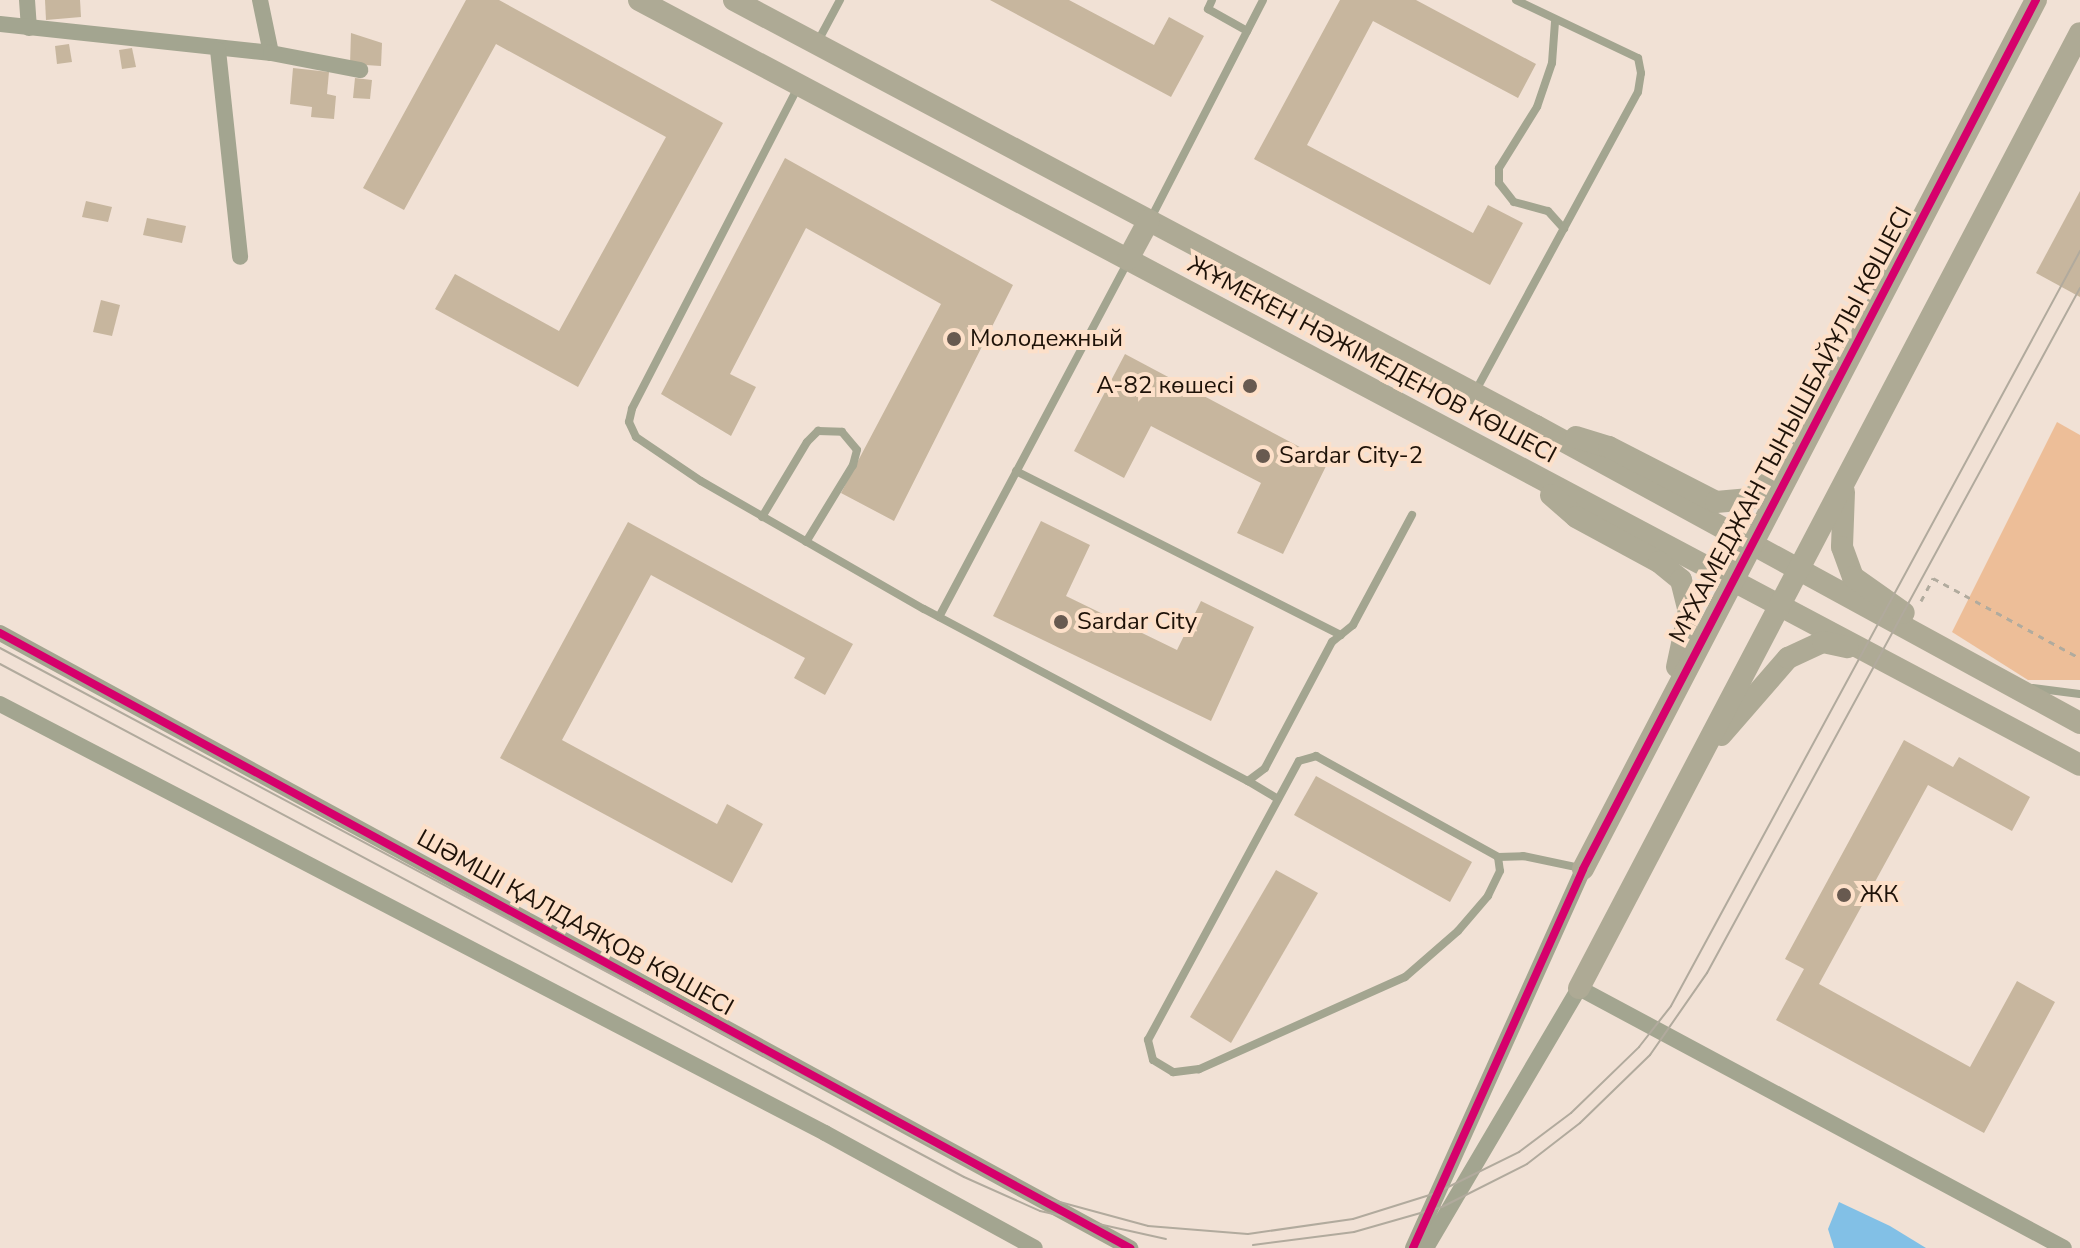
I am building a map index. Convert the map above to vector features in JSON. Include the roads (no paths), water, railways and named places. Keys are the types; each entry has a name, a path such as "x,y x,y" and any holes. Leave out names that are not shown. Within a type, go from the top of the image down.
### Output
{"main road":[{"name":"ЖҰМЕКЕН НӘЖІМЕДЕНОВ КӨШЕСІ","path":"639,0 2080,765"},
{"name":"ЖҰМЕКЕН НӘЖІМЕДЕНОВ КӨШЕСІ","path":"734,0 1536,426 2080,723"},
{"name":"МҰХАМЕДЖАН ТЫНЫШБАЙҰЛЫ КӨШЕСІ","path":"1583,869 1671,693 1803,453 2036,0"},
{"path":"1579,988 2080,33"},
{"path":"1128,259 1149,220"},
{"path":"1536,426 1609,447 1716,502 1750,499 1803,453"},
{"path":"1516,466 1576,517 1659,562 1681,580 1689,611 1671,693"},
{"path":"1846,474 1842,547 1853,577 1912,619 1929,640"},
{"path":"1698,760 1788,658 1823,642 1860,650"}],"street":[{"path":"27,0 29,28"},
{"path":"260,0 271,53"},
{"path":"0,24 218,50 271,53 360,70"},
{"path":"218,50 240,257"},
{"name":"ШӘМШІ ҚАЛДАЯҚОВ КӨШЕСІ","path":"0,633 1130,1248"},
{"path":"0,704 825,1133 1035,1248"},
{"path":"1413,1248 1583,869"},
{"path":"1426,1248 1579,988 2064,1248"}],"lane":[{"path":"817,44 840,0"},
{"path":"1212,0 1208,9 1247,31"},
{"path":"1149,220 1263,0"},
{"path":"1474,393 1638,92 1641,73 1638,58 1555,22 1516,0"},
{"path":"1555,22 1552,63 1537,107 1499,168 1499,183 1514,202 1548,211 1564,229"},
{"path":"799,86 629,422 636,437 762,517 939,617 1278,799"},
{"path":"939,617 1128,259"},
{"path":"762,517 807,442 818,431 842,432 857,450 853,465 806,542"},
{"path":"1016,471 1341,635"},
{"path":"1248,781 1265,768 1332,642 1353,625 1412,515"},
{"path":"2009,685 2080,694"},
{"path":"1498,857 1500,871 1488,896 1458,931 1405,977 1199,1069 1173,1072 1153,1060 1148,1040 1299,761 1316,756 1498,857 1523,856 1583,869"}],"water":[{"path":"1839,1202 1890,1226 1926,1248 1834,1248 1828,1229"}],"tram line":[{"path":"0,648 971,1166 1045,1198 1148,1226 1248,1234 1353,1219 1436,1193 1519,1152 1571,1113 1639,1047 1671,1006 2080,251"},
{"path":"1253,1245 1354,1232 1442,1207 1527,1164 1580,1123 1650,1055 1707,973 2080,288"},
{"path":"0,664 964,1177 1040,1211 1166,1239"}],"place":[{"name":"Молодежный","path":"954,339"},
{"name":"A-82 көшесі","path":"1250,386"},
{"name":"Sardar City-2","path":"1263,456"},
{"name":"Sardar City","path":"1061,622"},
{"name":"ЖК","path":"1844,895"}]}
